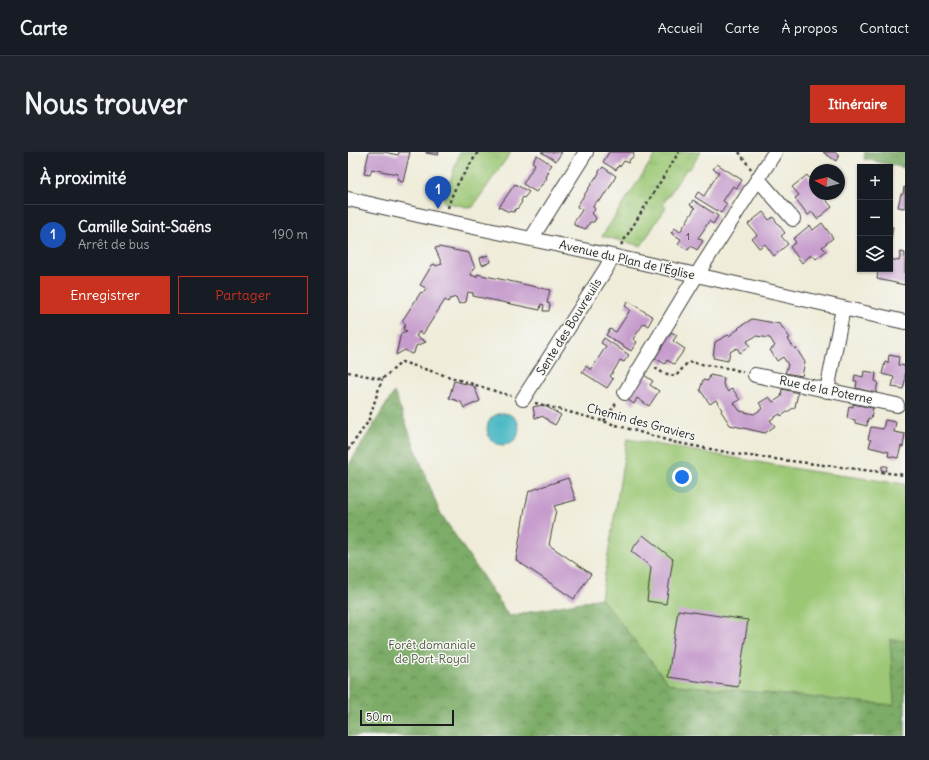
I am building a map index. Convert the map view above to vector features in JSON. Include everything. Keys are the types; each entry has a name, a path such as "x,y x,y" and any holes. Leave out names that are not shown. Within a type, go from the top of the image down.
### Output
{"street":[{"path":"531,239 586,152"},
{"path":"625,393 696,276 775,152"},
{"path":"758,179 792,219"},
{"name":"Avenue du Plan de l'Église","path":"348,199 612,256 905,322"},
{"name":"Sente des Bouvreuils","path":"523,399 607,267 612,256"},
{"path":"827,391 843,308"},
{"name":"Rue de la Poterne","path":"755,375 896,405"}],"path":[{"path":"448,210 450,200 462,177 478,152"},
{"path":"612,256 622,244 679,152"},
{"path":"739,152 758,179"},
{"path":"644,361 663,373 676,376 688,362 733,369 755,375"},
{"name":"Chemin des Graviers","path":"382,380 402,362 523,399 673,442 742,454 905,475"},
{"path":"348,372 382,380 368,422 348,450"},
{"path":"604,421 625,393"}],"green space":[{"path":"460,152 511,152 472,208 443,202"},
{"path":"657,152 701,152 689,170 687,168 663,204 666,207 641,246 602,236"},
{"path":"865,152 905,152 905,168 893,165 893,164 864,159"},
{"name":"Forêt domaniale de Port-Royal","path":"394,392 439,511 509,616 601,598 669,684 893,705 890,639 905,641 905,736 348,736 348,466"},
{"path":"627,439 809,471 905,484 905,641 890,639 894,705 669,684 601,598"}],"water":[{"path":"500,413 506,413 516,420 519,429 518,435 512,442 506,445 500,445 490,438 487,432 487,426 494,416"}],"building":[{"path":"369,152 384,152 398,155 399,152 410,152 403,182 397,180 398,174 372,169 370,175 364,174"},
{"path":"426,152 439,152 438,155"},
{"path":"541,152 562,152 556,161"},
{"path":"609,152 634,153 633,157 628,163 624,161 616,170 603,162"},
{"path":"823,152 834,152 839,155 836,161"},
{"path":"537,155 552,165 547,171 549,172 546,177 547,178 536,192 523,184 535,164 532,162"},
{"path":"717,164 742,180 737,188 733,186 723,201 727,204 721,213 695,197 698,192 704,196 719,172 713,169"},
{"path":"603,167 616,176 606,194 605,193 600,201 598,200 593,206 595,210 592,213 596,218 594,222 590,222 586,229 574,225 574,222 582,210 577,206"},
{"path":"807,175 809,178 809,200 826,200 832,207 817,219 812,212 808,215 795,198 799,195 792,187"},
{"path":"515,184 529,192 524,198 523,197 522,202 514,212 507,211 499,207"},
{"path":"905,187 905,208 898,207"},
{"path":"693,200 718,216 713,224 709,221 698,238 703,241 697,250 691,246 688,250 678,244 681,239 671,233 675,228 680,232 695,208 690,205"},
{"path":"763,212 769,220 773,217 785,233 781,236 788,244 774,256 765,244 759,248 752,239 757,235 748,224"},
{"path":"822,223 833,238 822,247 826,251 816,259 812,254 802,263 790,247 796,242 793,239 810,225 813,230"},
{"path":"439,247 469,253 475,268 473,269 471,275 477,277 477,274 550,290 547,303 550,304 549,311 543,311 544,305 541,304 540,310 473,296 473,293 468,292 466,302 459,304 456,297 450,299 448,302 445,300 423,334 419,332 416,336 426,342 416,346 414,353 411,354 405,350 396,355 401,333 407,331 403,329 406,324 402,321 421,292 423,293 426,288 420,285 432,265 435,264 436,266 442,264 435,248"},
{"path":"901,252 905,253 905,285 877,279 878,272 893,272 893,260 899,261"},
{"path":"488,255 491,262 482,265 480,258"},
{"path":"628,301 653,317 648,326 644,323 633,339 637,342 631,351 606,335 610,329 616,332 630,310 625,306"},
{"path":"752,319 780,324 790,338 788,339 791,344 795,349 796,348 805,362 802,376 785,373 788,365 783,357 777,361 770,350 775,346 770,338 756,336 747,341 750,346 740,353 737,348 730,352 728,361 713,358 715,342 728,335 729,336"},
{"path":"671,332 677,335 673,341 685,349 674,364 667,360 665,364 655,358"},
{"path":"604,338 629,355 624,362 620,360 610,376 613,379 607,388 582,372 586,366 591,370 606,346 601,343"},
{"path":"889,355 899,357 898,365 905,366 905,381 903,389 892,387 894,377 882,374 885,362 888,363"},
{"path":"864,371 876,373 875,381 878,382 876,393 856,388 857,381 854,381 855,375 863,377"},
{"path":"644,375 653,381 650,385 659,391 649,406 637,398 634,404 628,400"},
{"path":"710,375 724,378 723,384 728,392 732,388 740,400 734,403 740,411 754,414 763,408 759,403 769,397 773,402 781,397 782,389 798,393 795,407 781,416 780,414 770,420 775,426 765,433 730,425 716,400 710,404 700,390 703,380 708,381"},
{"path":"454,381 474,386 480,401 464,408 461,402 449,398"},
{"path":"853,404 873,408 871,419 868,418 867,426 855,423 855,420 847,418 849,406 853,407"},
{"path":"543,405 561,415 555,425 542,416 535,418 533,407"},
{"path":"885,420 896,422 894,432 905,434 903,447 901,446 898,458 888,456 889,452 869,447 871,440 868,439 871,427 883,429"},
{"path":"882,466 887,466 886,471 881,470"},
{"path":"568,478 576,500 554,506 556,510 549,545 591,574 574,599 516,560 529,491"},
{"path":"643,535 673,559 666,604 647,601 651,567 631,551"},
{"path":"678,610 748,620 738,687 668,677"}],"place":[{"name":"Camille Saint-Saëns","path":"438,209"}]}
